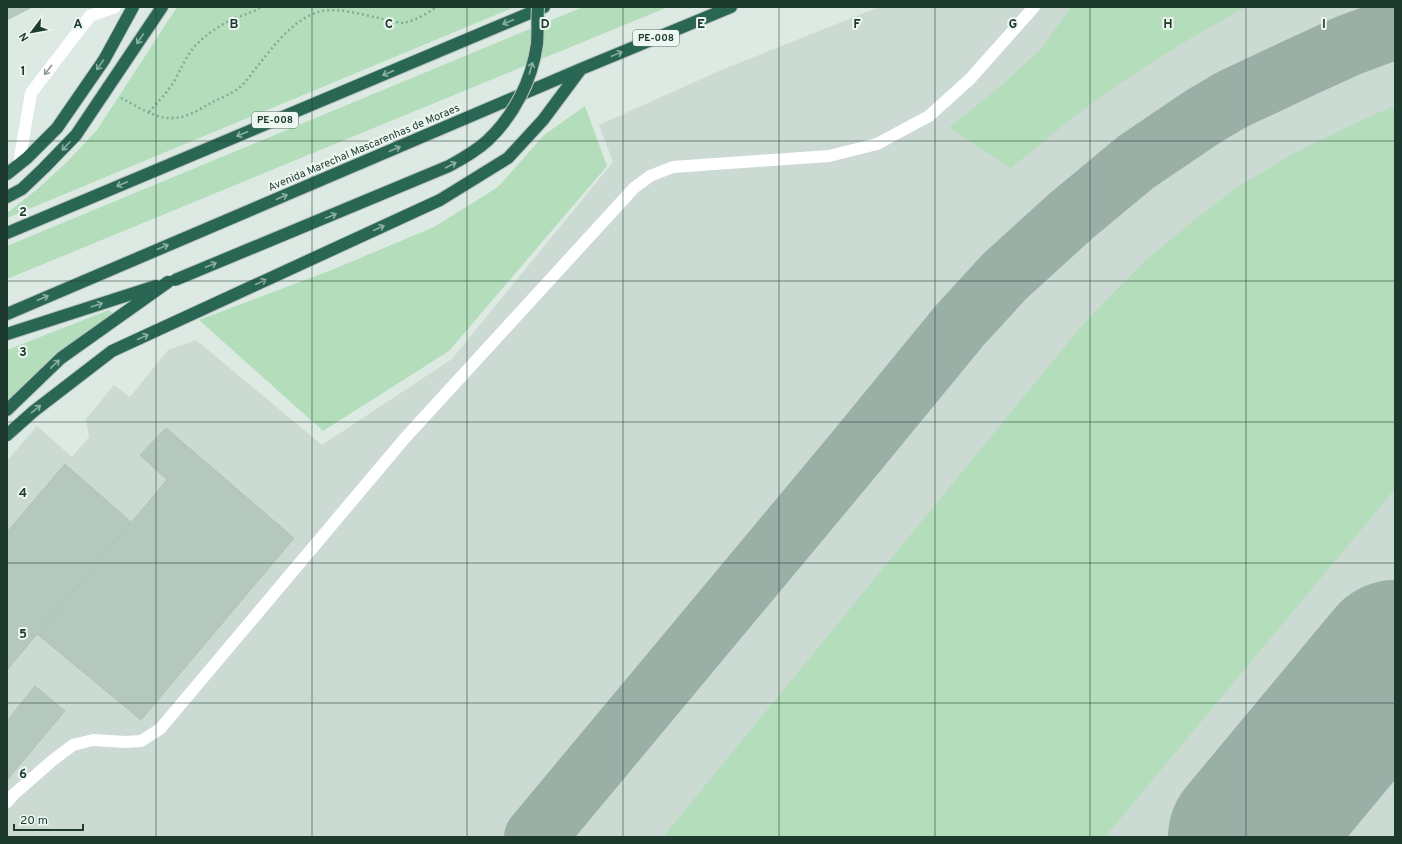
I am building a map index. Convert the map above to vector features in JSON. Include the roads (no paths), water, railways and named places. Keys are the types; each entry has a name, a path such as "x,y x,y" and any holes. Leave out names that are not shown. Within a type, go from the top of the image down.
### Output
{"highway":[{"path":"7,174 57,128 104,60 133,7"},
{"path":"7,197 22,189 76,135 162,7"},
{"path":"7,334 172,281 449,166 470,154 488,141 513,111 530,72 537,43 538,7"},
{"name":"PE-008","path":"7,233 544,7"},
{"name":"Avenida Marechal Mascarenhas de Moraes","path":"7,314 581,69 731,7"},
{"path":"7,435 34,411 112,351 440,200 508,158 543,120 581,69"},
{"path":"7,410 61,358 172,281"}],"lane":[{"path":"19,164 31,93 90,16 115,7"},
{"path":"7,802 52,760 74,745 93,740 126,742 141,741 160,729 404,438 634,188 650,176 674,167 829,156 877,144 929,116 970,79 1034,7"}]}
